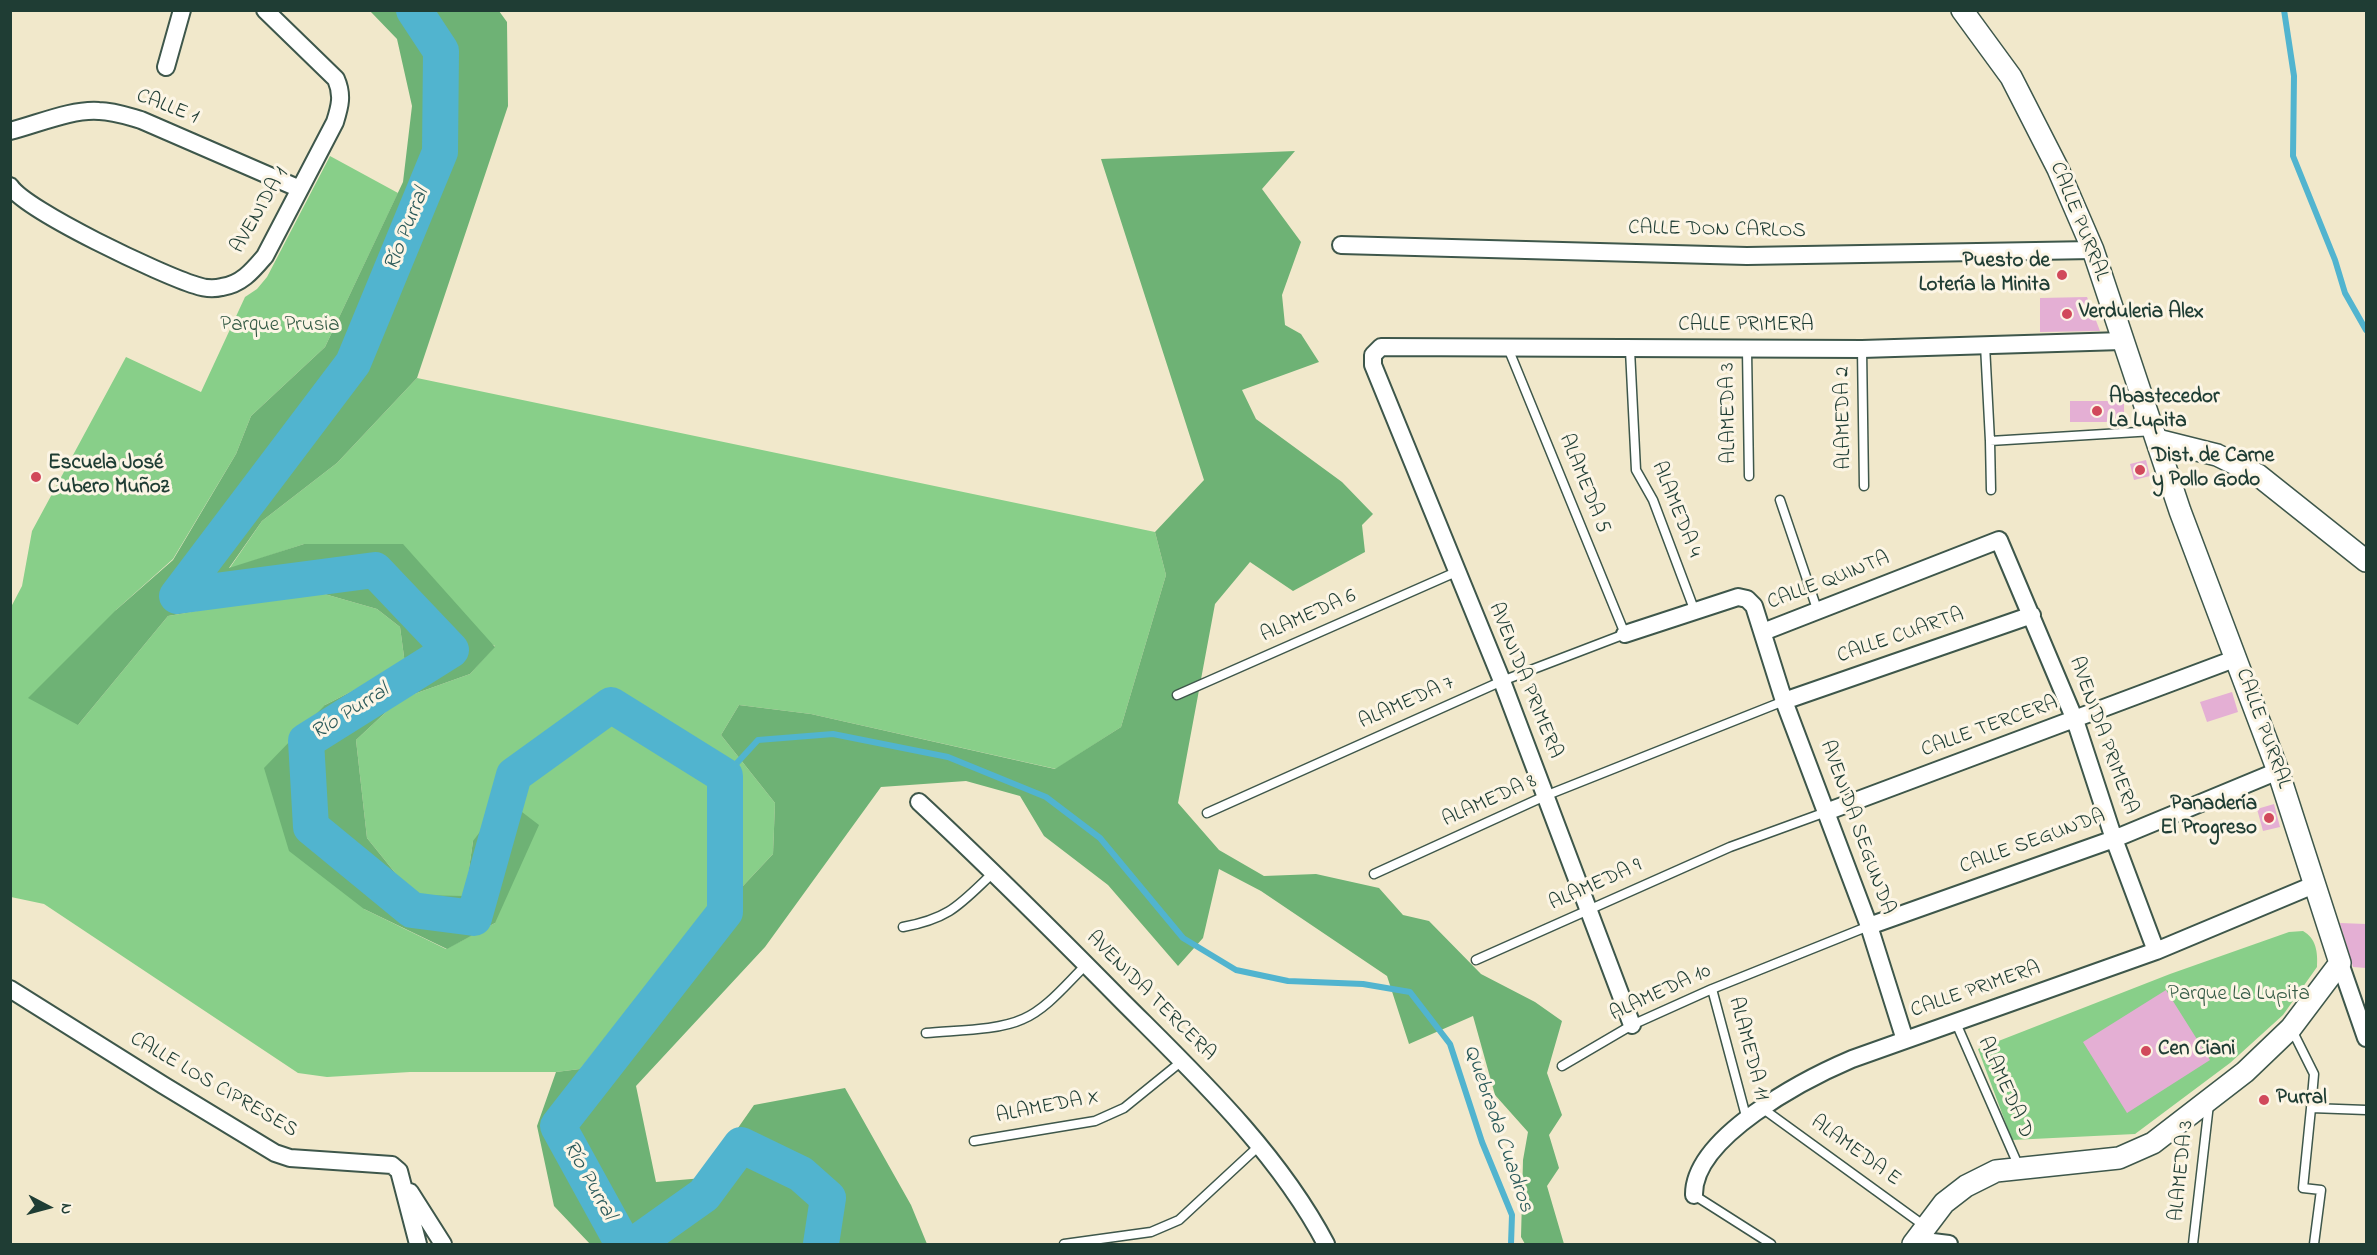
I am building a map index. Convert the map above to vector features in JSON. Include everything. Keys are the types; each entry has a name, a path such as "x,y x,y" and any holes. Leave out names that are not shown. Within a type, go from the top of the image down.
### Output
{"street":[{"path":"166,67 182,10"},
{"name":"AVENIDA 1","path":"10,186 15,194 33,207 100,242 194,285 208,288 238,283 251,273 265,256 335,122 341,91 326,67 299,45 266,10"},
{"name":"CALLE PURRAL","path":"1962,10 2011,77 2058,169 2092,250 2180,511 2278,771 2340,963"},
{"name":"CALLE 1","path":"10,130 80,112 97,110 119,114 141,120 300,189"},
{"name":"CALLE DON CARLOS","path":"1341,245 1747,256 2092,250"},
{"name":"CALLE PRIMERA","path":"1373,355 1381,347 1747,350 2122,341"},
{"name":"AVENIDA PRIMERA","path":"1373,355 1373,365 1502,681 1632,1025"},
{"path":"2155,435 2217,455 2258,475 2367,561"},
{"name":"AVENIDA PRIMERA","path":"1999,540 2075,720 2114,839 2156,951"},
{"name":"CALLE QUINTA","path":"1625,634 1694,609 1738,597 1748,599 1754,606 1763,632 1999,540"},
{"name":"CALLE CUARTA","path":"1784,701 2032,615"},
{"name":"AVENIDA SEGUNDA","path":"1763,632 1784,701 1869,926 1905,1040"},
{"name":"CALLE TERCERA","path":"1826,812 2236,658"},
{"name":"CALLE SEGUNDA","path":"1869,926 2114,839 2278,771"},
{"name":"AVENIDA TERCERA","path":"919,802 995,872 1182,1061 1260,1146 1312,1219 1326,1245"},
{"name":"CALLE PRIMERA","path":"1694,1195 1700,1166 1715,1147 1762,1108 1818,1074 1905,1040 2156,951 2316,884"},
{"path":"1949,1245 1918,1237 1944,1203 1966,1186 1996,1171 2119,1158 2153,1143 2245,1072 2291,1028 2340,963"},
{"path":"2340,963 2367,1038"},
{"name":"CALLE LOS CIPRESES","path":"10,989 275,1153 290,1158 392,1165 399,1171 443,1245"},
{"path":"403,1181 418,1245"}],"lane":[{"path":"1984,344 1991,490"},
{"name":"ALAMEDA 5","path":"1508,348 1625,634"},
{"name":"ALAMEDA 2","path":"1862,349 1864,486"},
{"name":"ALAMEDA 4","path":"1630,350 1636,470 1653,500 1694,609"},
{"name":"ALAMEDA 3","path":"1747,350 1749,476"},
{"path":"1990,441 2155,435"},
{"path":"1780,500 1818,612"},
{"name":"ALAMEDA 6","path":"1177,695 1456,572"},
{"name":"ALAMEDA 7","path":"1207,813 1502,681 1625,634"},
{"name":"ALAMEDA 8","path":"1374,874 1545,796 1784,701"},
{"name":"ALAMEDA 9","path":"1476,960 1588,908 1730,847 1826,812"},
{"path":"903,927 931,922 954,910 995,872"},
{"name":"ALAMEDA 10","path":"1562,1066 1632,1025 1712,989 1869,926"},
{"path":"926,1033 988,1027 1023,1019 1043,1005 1086,964"},
{"name":"ALAMEDA 11","path":"1712,989 1747,1120"},
{"name":"ALAMEDA D","path":"1956,1023 2019,1167"},
{"path":"2291,1028 2314,1074 2303,1188 2321,1190 2314,1245"},
{"name":"ALAMEDA X","path":"974,1141 1095,1121 1124,1108 1182,1061"},
{"name":"ALAMEDA 3","path":"2193,1245 2209,1101"},
{"name":"ALAMEDA E","path":"1762,1108 1918,1237"},
{"path":"2311,1108 2367,1110"},
{"path":"1064,1245 1151,1232 1179,1220 1260,1146"},
{"path":"1694,1195 1771,1245"}],"green space":[{"path":"370,11 499,11 507,22 508,106 417,378 337,463 262,521 229,568 304,544 403,544 495,647 470,674 400,699 356,740 367,838 413,895 465,896 473,841 505,799 539,825 495,923 447,949 364,909 289,851 264,768 325,705 405,664 400,627 377,609 314,591 168,616 78,725 28,698 116,610 173,560 236,454 251,416 325,347 403,182 412,106 397,39"},
{"path":"1295,151 1262,189 1301,242 1282,295 1285,325 1301,334 1319,362 1242,390 1256,419 1342,482 1373,514 1362,525 1365,552 1293,591 1250,562 1215,604 1178,803 1219,850 1264,876 1316,874 1379,888 1403,915 1429,921 1481,974 1535,1002 1562,1021 1547,1073 1562,1115 1549,1135 1559,1168 1547,1186 1564,1244 1525,1244 1521,1237 1523,1160 1528,1132 1495,1095 1473,1016 1409,1044 1387,976 1261,891 1219,869 1203,938 1178,966 1108,885 1044,836 1020,796 966,781 881,787 765,947 636,1086 656,1182 703,1178 754,1105 845,1088 911,1205 927,1244 590,1244 554,1206 537,1126 556,1072 580,1069 635,1001 773,854 775,803 721,735 739,705 811,714 1055,769 1121,727 1166,575 1155,532 1204,480 1101,159"},
{"name":"Parque Prusia","path":"330,156 398,193 325,347 251,416 236,454 173,559 116,610 78,725 168,616 314,591 377,609 400,627 405,664 325,705 364,909 446,949 495,923 473,841 465,897 413,895 367,838 356,740 400,699 470,674 495,646 304,544 229,569 262,521 337,463 417,378 1155,532 1166,575 1121,727 1056,769 811,714 739,705 721,735 775,803 773,854 635,1001 580,1069 556,1072 410,1072 327,1077 298,1073 44,904 11,897 11,607 22,586 32,531 126,357 201,392 245,297 257,289 267,277"},
{"name":"Parque La Lupita","path":"2303,931 2311,937 2315,946 2317,967 2283,1015 2230,1063 2135,1134 2012,1140 1978,1049 2170,974 2289,932"}],"building":[{"name":"Verduleria Alex","path":"2087,297 2100,331 2040,332 2040,298"},
{"name":"Abastecedor La Lupita","path":"2070,401 2124,401 2124,422 2070,422"},
{"name":"Dist. de Carne y Pollo Godo","path":"2146,460 2150,476 2134,480 2130,464"},
{"path":"2232,692 2238,712 2207,722 2200,702"},
{"name":"Panadería El Progreso","path":"2274,804 2280,827 2263,831 2257,809"},
{"path":"2340,923 2366,924 2366,968 2353,967"},
{"name":"Cen Ciani","path":"2166,990 2210,1060 2127,1113 2083,1042"}],"waterway":[{"name":"Río Purral","path":"414,10 441,51 440,152 353,363 177,596 375,570 451,650 306,741 311,827 412,910 474,918 514,775 611,705 725,776 725,912 558,1126 623,1244"},
{"path":"2284,10 2294,76 2293,156 2335,260 2345,293 2366,330"},
{"name":"Quebrada Cuadros","path":"725,776 758,740 833,734 948,757 1046,797 1100,838 1183,938 1236,970 1288,981 1363,984 1410,992 1450,1044 1482,1142 1512,1215 1511,1244"},
{"name":"Río Purral","path":"635,1244 704,1195 741,1145 801,1174 828,1198 821,1244"}],"place":[{"name":"Puesto de Lotería la Minita","path":"2062,275"},
{"name":"Verduleria Alex","path":"2067,314"},
{"name":"Abastecedor La Lupita","path":"2097,411"},
{"name":"Dist. de Carne y Pollo Godo","path":"2140,470"},
{"name":"Escuela José Cubero Muñoz","path":"36,477"},
{"name":"Panadería El Progreso","path":"2269,818"},
{"name":"Cen Ciani","path":"2146,1051"},
{"name":"Purral","path":"2264,1100"}]}
